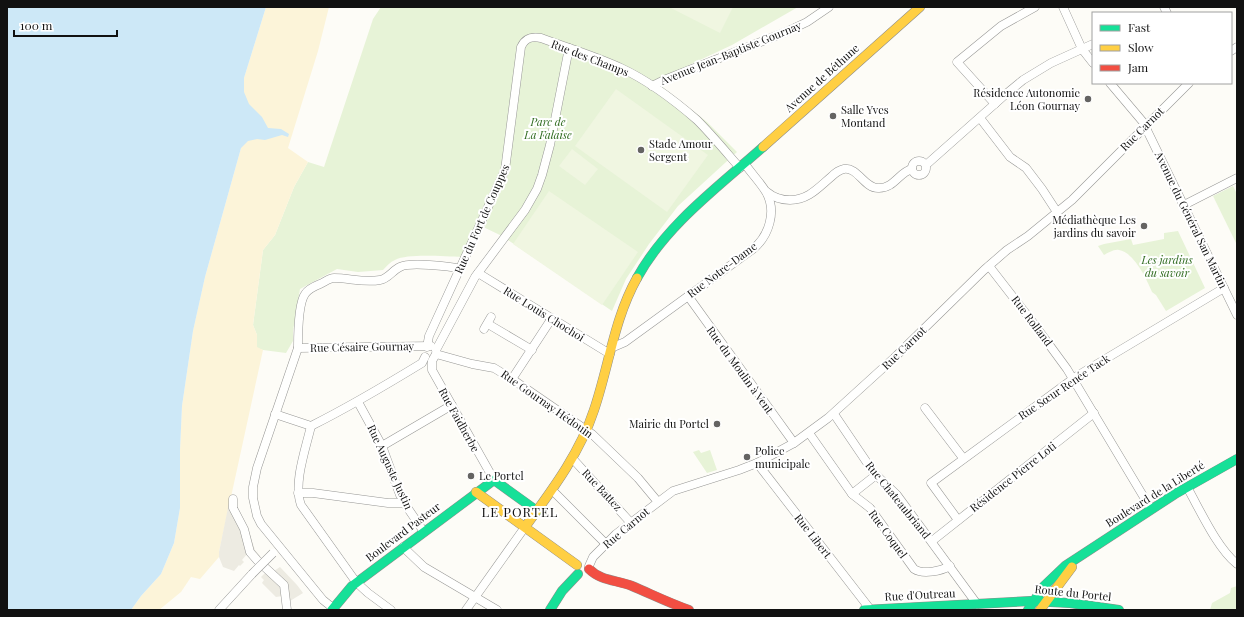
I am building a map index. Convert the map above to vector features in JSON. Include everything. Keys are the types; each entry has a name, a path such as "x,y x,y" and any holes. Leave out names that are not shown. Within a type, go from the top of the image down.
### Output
{"street":[{"name":"Avenue Jean-Baptiste Gournay","path":"652,86 786,32 807,22 829,7"},
{"name":"Avenue de Béthune","path":"525,527 552,490 572,458 586,430 597,402 618,319 624,303 652,252 671,230 920,7"},
{"path":"995,104 957,62 1001,26 1035,7"},
{"path":"1063,7 1082,49 1092,62"},
{"name":"Rue des Champs","path":"525,40 530,38 538,38 569,48 620,68 652,86 676,103 699,123 742,166"},
{"name":"Rue du Fort de Couppes","path":"427,347 430,336 506,170 521,47 525,40"},
{"path":"766,192 782,199 800,199 812,194 838,172 846,169 853,171 872,187 883,188 892,184 912,169 916,174 922,175 926,171 926,166 1010,90 1030,75 1054,61 1092,44"},
{"path":"275,414 311,426 358,402 422,363 432,355 478,273 525,210 539,184 550,145 569,48"},
{"name":"Avenue du Général San Martin","path":"1111,84 1141,118 1237,315"},
{"name":"Rue Carnot","path":"589,567 593,557 606,544 658,502 678,488 731,473 757,463 794,443 834,414 989,266 1007,250 1028,236 1072,200 1188,84"},
{"path":"980,118 1010,157 1026,168 1057,212"},
{"name":"Rue Notre-Dame","path":"610,351 625,342 761,242 768,230 770,204 766,192 742,166"},
{"path":"1184,205 1237,179"},
{"path":"333,609 276,550 259,520 254,505 253,494 257,468 298,348 298,328 304,295 308,290 329,279 338,278 361,281 380,280 406,265 450,266 460,269"},
{"name":"Rue Rolland","path":"989,266 1073,378 1151,509"},
{"name":"Rue Louis Chochoi","path":"478,273 610,351"},
{"name":"Rue Sœur Renée Tack","path":"958,520 930,482 1073,378 1224,288"},
{"name":"Rue du Moulin à Vent","path":"688,296 794,443"},
{"path":"512,379 552,318"},
{"path":"488,324 532,350"},
{"name":"Rue Césaire Gournay","path":"298,348 417,345 427,347 432,346 432,355"},
{"name":"Rue Gournay Hédouin","path":"432,355 494,368 512,379 592,434 638,478 658,502"},
{"name":"Rue Faidherbe","path":"432,355 432,370 494,480"},
{"name":"Rue Auguste Justin","path":"358,402 382,446 398,490 424,532"},
{"path":"382,446 452,406"},
{"path":"925,408 963,458"},
{"name":"Résidence Pierre Loti","path":"932,541 1094,413"},
{"name":"Rue Chateaubriand","path":"834,414 876,475 897,495 977,604"},
{"path":"311,426 298,481 298,493 304,512 356,582 391,610"},
{"name":"Rue Coquel","path":"809,433 852,494 870,508 916,570 939,570 950,566"},
{"name":"Rue Battez","path":"572,458 631,523"},
{"name":"Boulevard de la Liberté","path":"1030,607 1038,593 1049,580 1063,573 1088,551 1187,487 1237,460"},
{"name":"Rue Libert","path":"757,463 867,610"},
{"path":"852,494 876,475"},
{"path":"494,480 537,511"},
{"name":"Boulevard Pasteur","path":"333,609 349,588 356,582 494,480"},
{"path":"1187,487 1220,545 1230,558 1237,564"},
{"path":"552,490 606,544"},
{"path":"476,492 525,527 577,570 582,576 588,573 589,567"},
{"path":"298,493 313,493 388,503 405,503"},
{"path":"233,499 233,508 244,529 250,552 284,585 287,610"},
{"path":"466,610 525,527"},
{"path":"403,547 424,567 474,598 497,610"},
{"path":"219,610 276,550"},
{"path":"589,567 597,576 630,585 671,604 690,610"},
{"path":"550,610 577,570"},
{"path":"1040,610 1051,599 1052,583 1063,573"},
{"path":"1063,573 1063,592 1068,598 1077,604"},
{"name":"Route du Portel","path":"1017,606 1030,607 1051,599 1119,610"},
{"path":"977,604 1001,602 1017,606"},
{"name":"Rue d'Outreau","path":"867,610 977,604"}],"green space":[{"name":"Parc de La Falaise","path":"381,7 798,7 732,45 655,81 707,122 737,152 678,206 649,244 626,279 612,311 502,236 477,224 462,257 428,256 401,258 393,261 383,270 358,272 337,269 300,289 293,331 293,341 286,353 257,348 257,335 253,325 263,250 275,235 294,187 308,162 324,167 373,19"},
{"path":"669,7 733,7 720,33"},
{"name":"Stade Amour Sergent","path":"616,89 708,155 667,212 575,146"},
{"path":"572,149 598,169 585,185 559,166"},
{"path":"1233,186 1237,194 1237,245 1213,196"},
{"path":"549,191 638,252 602,305 513,244"},
{"name":"Les jardins du savoir","path":"1178,231 1205,288 1166,311 1156,295 1152,292 1139,267 1130,256 1119,250 1111,251 1104,255 1098,246 1131,239 1133,245 1164,239 1164,233"},
{"path":"699,450 701,453 710,450 717,470 707,473 693,452"},
{"path":"1237,586 1237,610 1210,610 1212,603 1230,593 1231,588"}],"sand":[{"path":"266,7 329,7 318,51 288,148 308,162 294,187 275,235 263,250 253,325 257,335 257,347 263,350 219,557 200,579 191,577 181,592 159,610 131,610 141,596 161,574 174,543 180,508 182,406 193,331 205,277 241,148 244,78"}],"shaded area":[{"path":"230,498 236,505 250,535 255,550 260,556 255,561 247,554 242,560 244,562 234,571 223,567 219,557"},
{"path":"280,567 303,593 290,601 289,595 276,597 262,583 264,580 261,577 270,568 274,571"}],"water":[{"path":"7,7 266,7 244,78 244,92 249,104 262,117 268,128 281,129 289,134 288,137 282,135 265,140 257,139 248,141 241,148 205,277 193,331 182,406 180,508 174,543 161,574 141,596 131,610 7,610"}],"traffic: fast":[{"path":"637,278 649,259 678,224 711,192 763,147"},
{"path":"1028,610 1044,586 1065,566 1175,494 1237,459"},
{"path":"332,610 352,586 494,480 537,511"},
{"path":"550,610 562,591 578,574"},
{"path":"864,610 1031,601 1070,603 1119,610"}],"traffic: slow":[{"path":"763,147 920,7"},
{"path":"525,527 564,471 588,426 599,393 617,326 629,294 637,278"},
{"path":"476,492 577,565"},
{"path":"1040,610 1072,567"}],"traffic: jam":[{"path":"589,569 599,576 632,586 689,610"}],"place":[{"name":"Résidence Autonomie Léon Gournay","path":"1088,99"},
{"name":"Salle Yves Montand","path":"833,116"},
{"name":"Stade Amour Sergent","path":"641,150"},
{"name":"Médiathèque Les jardins du savoir","path":"1144,226"},
{"name":"Mairie du Portel","path":"717,424"},
{"name":"Police municipale","path":"747,457"},
{"name":"Le Portel","path":"471,476"}],"district":[{"name":"LE PORTEL","path":"520,512"}]}
